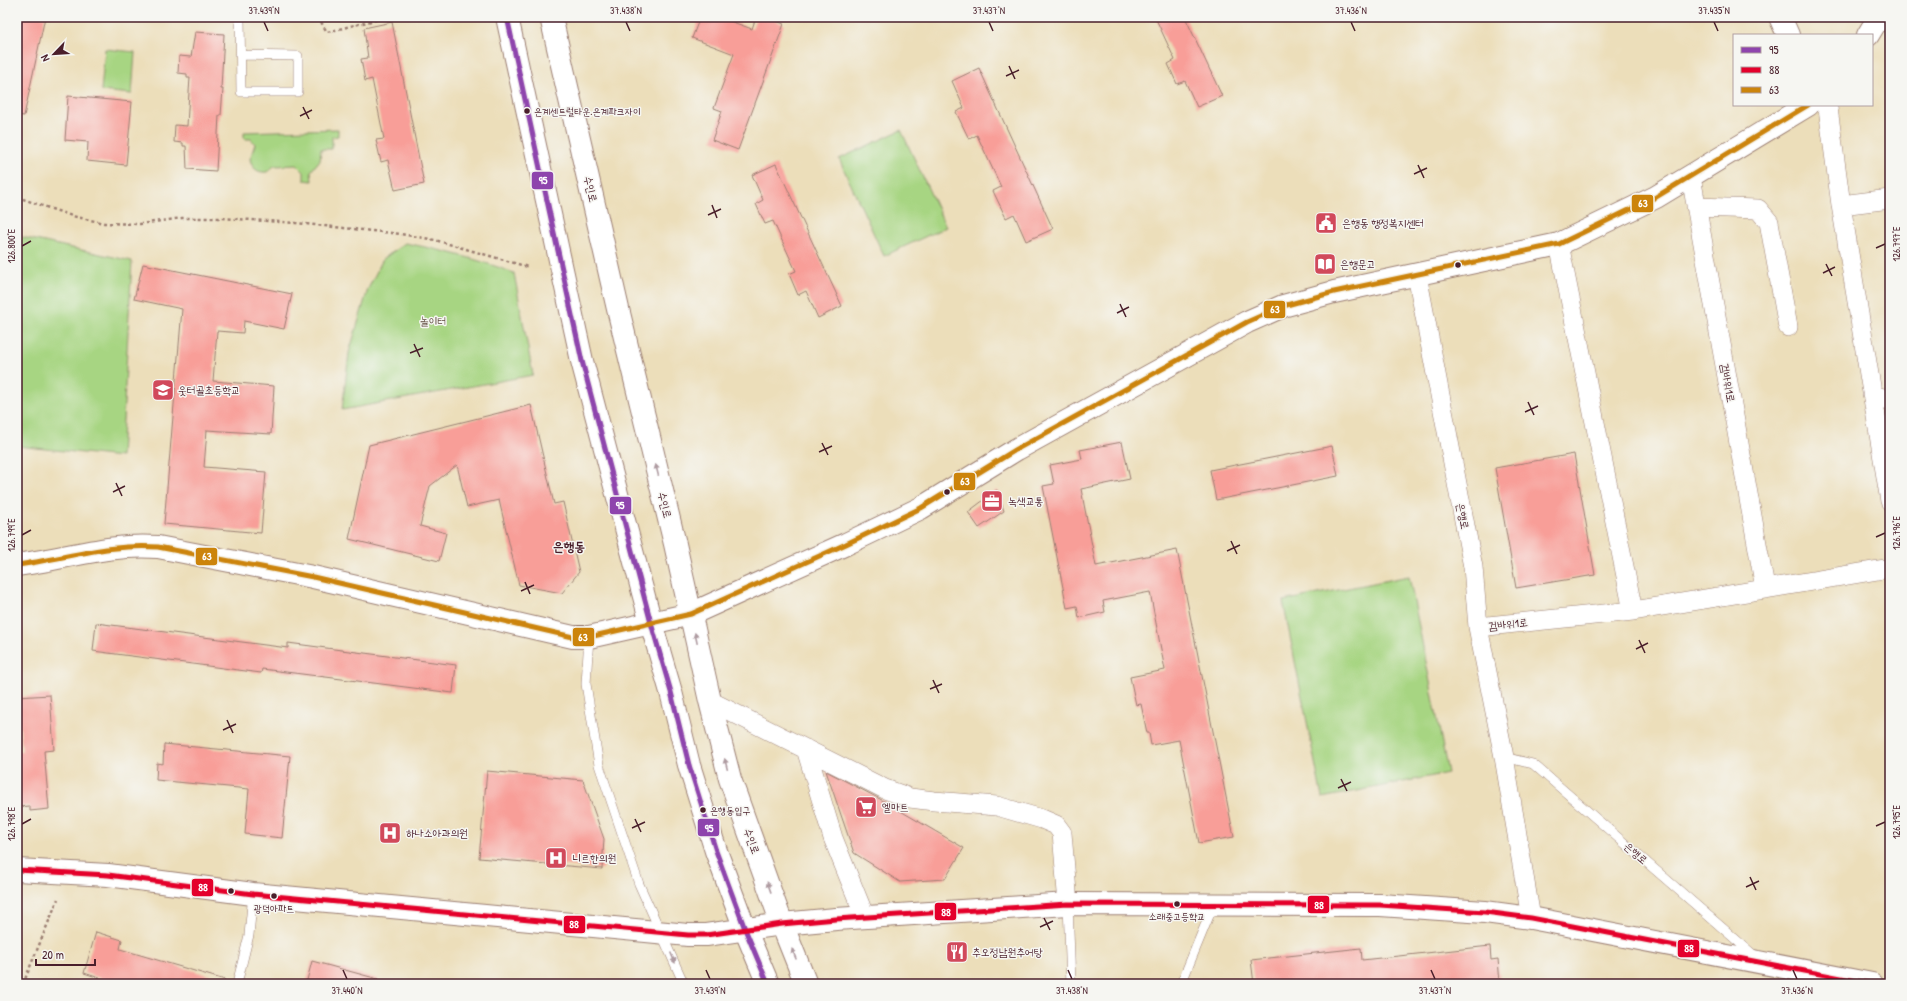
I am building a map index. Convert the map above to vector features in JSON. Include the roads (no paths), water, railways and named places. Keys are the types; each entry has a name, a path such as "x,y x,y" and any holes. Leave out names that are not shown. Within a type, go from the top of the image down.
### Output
{"street":[{"name":"수인로","path":"552,17 618,309 691,614 710,701 730,778 782,924 806,984"},
{"path":"1780,17 1788,34"},
{"path":"1869,34 1880,17"},
{"path":"505,19 582,361 651,623 671,692 688,765 716,851 745,929 768,984"},
{"path":"17,565 135,545 158,547 313,577 554,634 589,637 691,614 846,544 921,508 1016,449 1247,322 1282,306 1334,292 1559,244 1656,197 1806,106"},
{"path":"1826,106 1828,108 1841,205 1890,501"},
{"name":"검바위1로","path":"1691,177 1765,588"},
{"path":"1841,205 1890,199"},
{"path":"1696,207 1758,209 1770,222 1788,327"},
{"path":"1559,244 1633,611"},
{"name":"은행로","path":"1417,275 1473,567 1478,627 1504,757 1531,918"},
{"path":"1872,395 1890,400"},
{"name":"검바위1로","path":"1478,627 1633,611 1890,568"},
{"path":"710,701 885,789 910,798 998,806 1042,818 1056,825 1062,834 1068,904"},
{"path":"806,749 833,838 865,917"},
{"name":"은행로","path":"17,870 108,875 253,894 706,935 782,924 1068,904 1213,906 1380,905 1485,912 1531,918 1872,984"}],"lane":[{"path":"240,17 240,55 241,92 298,92 298,56 240,55"},
{"path":"589,637 586,684 599,765 639,884 662,932 684,984"},
{"name":"은행로","path":"1504,757 1533,764 1762,962"},
{"path":"237,984 250,936 253,894"},
{"path":"1068,904 1071,984"},
{"path":"1181,984 1213,906"}],"place":[{"name":"은계센트럴타운.은계파크자이","path":"527,111"},
{"name":"은행동 행정복지센터","path":"1326,223"},
{"name":"은행문고","path":"1325,264"},
{"name":"웃터골초등학교","path":"163,390"},
{"name":"녹색교통","path":"992,501"},
{"name":"엘마트","path":"866,807"},
{"name":"은행동입구","path":"703,810"},
{"name":"하나소아과의원","path":"390,833"},
{"name":"니르한의원","path":"556,858"},
{"name":"광덕아파트","path":"274,896"},
{"name":"소래중고등학교","path":"1177,904"},
{"name":"추오정남원추어탕","path":"957,952"}],"district":[{"name":"은행동","path":"569,546"}],"park label":[{"name":"놀이터","path":"433,321"}]}
